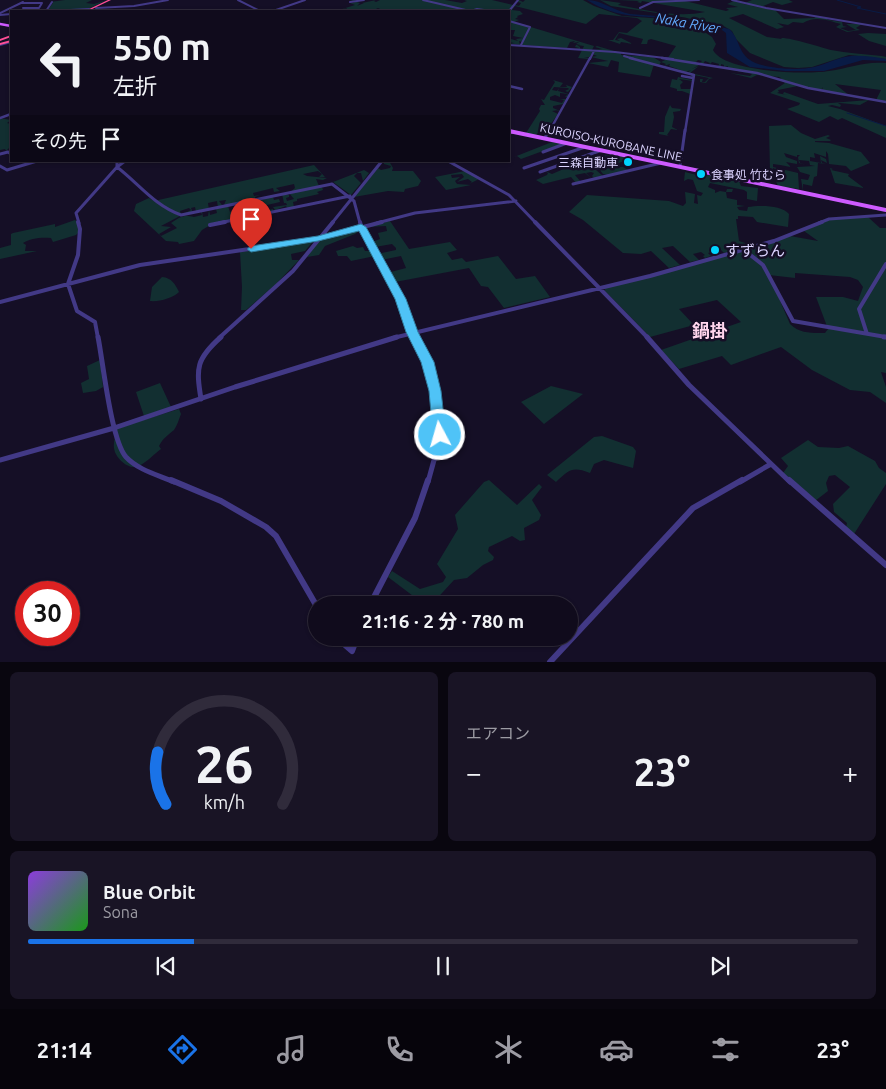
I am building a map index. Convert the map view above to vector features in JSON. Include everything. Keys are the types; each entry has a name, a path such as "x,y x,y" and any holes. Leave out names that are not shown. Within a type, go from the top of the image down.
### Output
{"highway":[{"path":"90,10 111,0"},
{"path":"90,10 111,0"}],"main road":[{"name":"KUROISO-KUROBANE LINE","path":"510,131 886,210"}],"street":[{"path":"0,14 26,0"},
{"path":"137,0 139,5"},
{"path":"95,8 139,5 168,0"},
{"path":"238,0 258,10"},
{"path":"276,10 305,0"},
{"path":"354,0 350,2 364,0"},
{"path":"423,0 464,10"},
{"path":"510,10 518,0"},
{"path":"640,8 654,2 699,0"},
{"path":"732,0 766,8 886,28"},
{"path":"21,3 42,3 39,8"},
{"path":"34,3 22,9 57,5"},
{"path":"47,10 51,5"},
{"path":"510,21 530,27 521,45"},
{"path":"573,49 576,42"},
{"path":"510,45 615,52 671,59 757,73 808,88 886,102"},
{"path":"545,138 594,51"},
{"path":"615,52 694,76 694,78"},
{"path":"682,76 694,78"},
{"path":"680,166 694,78"},
{"path":"510,86 522,89"},
{"path":"0,118 10,115"},
{"path":"543,152 567,143"},
{"path":"524,168 585,147"},
{"path":"540,172 602,150"},
{"path":"20,162 24,166"},
{"path":"0,166 7,170 34,162"},
{"path":"116,162 117,167 168,210 183,215 332,184 351,197 361,227 401,299 412,332 424,353 435,391 439,442 427,485 415,518 375,596"},
{"path":"124,162 76,213 80,229 78,256 68,284 77,311 95,322 96,325 114,428 120,447 134,466 221,501 266,527 276,536 311,596"},
{"path":"201,399 197,372 203,356 216,340 293,271 381,162"},
{"path":"450,162 501,190 516,202 646,336 689,385 771,464 886,565"},
{"path":"573,184 661,163"},
{"path":"210,225 351,197"},
{"path":"0,302 140,266 318,238 415,214 516,202"},
{"path":"0,460 114,428 412,332 598,288 744,250 783,238 829,219 886,215"},
{"path":"744,250 763,265 771,276 791,319 886,337"},
{"path":"867,334 859,309 886,264"},
{"path":"550,662 693,508 771,464"},
{"path":"347,646 352,651 354,646"}],"green space":[{"path":"92,0 86,3 94,4 107,0 86,10 48,10 53,3 50,2"},
{"path":"376,0 374,1 445,0 462,3 467,1 464,0 492,0 513,5 509,10 379,10 378,8 374,10 346,10 347,8 339,10 355,5 350,3 355,3 351,1 359,2 357,2 360,3 357,6"},
{"path":"519,0 523,2 525,0 583,0 622,16 666,19 703,31 712,37 716,44 713,50 720,57 733,63 766,70 818,72 864,64 886,63 886,101 876,100 881,90 835,84 850,96 822,90 823,87 821,90 798,86 778,90 779,92 777,93 787,95 783,94 784,92 818,104 869,100 860,105 838,103 841,105 840,107 828,106 886,126 886,138 842,118 838,120 830,116 819,122 787,109 800,103 770,93 785,83 779,77 757,75 751,78 730,73 750,76 752,74 727,69 728,66 724,67 721,64 721,67 718,67 719,64 712,62 709,65 710,63 705,61 703,64 700,63 702,61 698,60 695,63 699,65 692,69 699,66 690,73 713,78 709,79 706,83 700,82 700,79 703,79 702,82 705,82 709,78 694,75 693,81 679,79 683,82 680,85 681,89 691,89 690,94 670,87 672,79 677,80 678,77 692,80 691,75 687,73 691,70 686,72 669,66 670,64 664,66 666,64 661,62 659,65 654,64 650,77 618,72 619,62 611,60 608,67 588,63 608,61 591,57 597,56 592,54 590,57 584,57 588,59 578,58 584,46 576,44 579,42 573,43 575,41 570,42 567,48 522,45 522,42 519,41 520,45 510,43 514,43 510,42 511,39 518,41 516,39 523,38 513,36 515,30 510,30 510,11 515,5 519,6 521,3 518,2 516,5","holes":["515,6 586,24 599,14 637,18 642,21 627,33 619,32 613,40 608,40 620,44 621,42 633,44 621,38 617,39 620,41 615,40 619,33 643,39 641,44 647,44 648,40 651,39 676,46 667,59 661,62 653,57 621,55 621,53 597,46 595,47 602,49 592,50 594,46 514,22 519,20 515,19 517,16 523,14 520,11 512,10"]},
{"path":"600,0 621,3 618,5 650,11 694,14 705,12 642,1 641,3 637,2 639,1 618,0 681,0 726,11 729,10 726,8 738,7 727,4 734,1 748,5 745,3 752,0 789,0 793,2 782,5 773,2 761,7 751,6 775,10 784,19 815,18 814,16 825,17 828,20 842,22 843,26 847,27 840,28 848,31 856,30 846,24 862,24 856,28 860,30 847,32 836,27 841,24 822,19 812,19 803,23 793,22 788,25 777,23 784,27 777,29 743,14 729,18 767,37 805,42 831,50 882,56 886,57 886,59 849,55 812,67 784,67 750,53 736,39 732,31 722,25 611,6"},
{"path":"858,34 886,34 886,46 869,41"},
{"path":"553,80 563,83 560,87 567,87 566,85 572,87 568,92 565,91 568,88 554,87 552,90 557,91 559,88 558,91 569,94 567,97 565,97 568,94 560,93 560,97 555,95 550,97 550,100 562,103 564,100 560,99 566,99 563,104 553,106 553,108 558,110 552,111 558,114 550,125 540,123 541,129 536,135 526,133 540,111 541,105 545,105 541,99 544,100 555,82"},
{"path":"670,105 672,108 681,109 680,111 673,112 672,127 678,130 671,129 667,135 669,136 659,134 659,132 664,132 665,117"},
{"path":"0,118 10,120 7,123 10,124 10,147 6,151 5,149 0,150"},
{"path":"791,125 801,133 815,139 828,135 830,136 826,138 830,141 815,142 829,143 861,152 870,163 851,171 846,166 829,164 826,151 826,157 814,153 815,158 810,157 810,161 821,163 820,156 826,159 827,163 821,160 822,163 826,164 818,163 817,176 814,177 812,186 803,184 803,191 801,179 808,180 810,175 800,172 797,167 815,166 810,165 809,161 799,160 800,163 806,165 799,163 798,157 800,155 797,155 797,157 784,153 786,157 797,161 797,164 786,162 791,167 773,164 773,167 798,173 799,189 778,186 776,181 778,170 773,168 772,173 770,172 769,126"},
{"path":"552,142 562,144 521,159 517,156 510,159"},
{"path":"608,153 634,158 615,164 617,167 623,167 628,170 608,175 603,174 599,169 596,170 603,176 594,178 592,176 594,173 586,173 592,179 585,173 575,175 581,182 576,183 571,177 543,184 536,180 547,175 548,173 545,171 552,174 566,168 563,165 579,159 583,162 604,155 612,156"},
{"path":"384,162 390,162 393,168 392,171 413,171 421,181 418,186 405,189 404,192 388,191 354,197 378,168 381,170 391,166 384,164"},
{"path":"314,165 325,177 319,177 322,174 318,171 303,174 307,176 327,178 323,180 316,179 323,190 317,192 319,194 297,199 297,201 293,202 294,207 287,208 286,206 275,210 273,207 287,205 284,203 282,194 289,195 286,198 287,201 294,199 289,193 295,188 294,184 276,188 280,191 274,192 273,188 253,193 254,196 260,195 255,197 255,199 273,197 274,200 279,199 280,202 267,205 268,210 273,209 273,211 212,224 202,230 194,241 179,244 178,242 166,241 134,211 136,204 149,198 154,201","holes":["226,200 224,205 241,204 241,208 230,212 228,206 216,209 217,213 210,215 208,203 217,201 218,208 222,205 219,201","195,207 196,212 201,212 202,215 180,217 171,223 177,228 161,236 159,234 171,227 161,226 180,216 170,211 181,214 180,211 189,208 191,210 185,213 193,213 191,208","209,210 208,216 203,217 202,212"]},
{"path":"830,168 833,169 831,170 849,174 848,176 864,188 835,183"},
{"path":"364,170 369,173 363,181 361,173 357,173 354,176 361,183 351,195 333,182"},
{"path":"465,171 479,179 469,184 472,182 468,179 457,182 464,177 462,174 451,175 452,178 460,177 455,181 457,184 471,185 446,190 435,177"},
{"path":"698,171 698,175 716,175 717,179 717,175 738,179 741,186 758,188 757,201 747,199 747,192 744,190 710,183 708,187 715,190 715,193 720,191 726,192 727,198 737,200 737,205 745,206 737,207 739,210 747,211 748,207 764,206 776,207 786,211 789,214 788,227 757,222 753,217 738,216 738,219 736,219 739,241 749,247 724,253 718,247 711,249 712,252 708,253 711,256 705,258 703,256 705,255 701,252 693,254 699,260 690,262 673,246 662,248 680,265 669,268 651,251 641,254 623,253 583,220 569,212 587,195 669,201 683,206 686,203 685,192 695,194 694,203 698,204 697,195 701,196 703,193 697,191 693,180 688,179 684,181 685,172 697,175"},
{"path":"727,189 733,189 732,192 726,192"},
{"path":"868,217 880,228 886,228 886,373 881,372 886,387 886,403 870,392 850,390 812,370 781,347 731,365 722,356 679,369 661,350 741,322 717,300 679,309 694,325 650,337 605,291 605,288 790,236 818,241 804,231 831,219","holes":["795,273 850,277 858,280 863,287 858,301 843,297 816,297 828,329 825,333 816,333 798,330 790,324 769,275 795,278"]},
{"path":"75,220 79,224 76,235 53,242 51,238 29,240 23,243 26,245 25,251 37,251 0,259 0,248 11,245 11,234 55,224 55,227"},
{"path":"390,221 409,249 450,242 457,250 447,253 452,260 462,258 466,262 498,256 516,279 535,276 550,297 504,308 488,287 481,286 469,268 395,282 387,273 406,268 401,256 381,260 377,254 396,250 396,248 392,244 375,247 372,242 380,239 378,233 387,231 386,226 366,227"},
{"path":"358,229 358,232 355,234 325,246 319,255 307,257 321,237"},
{"path":"314,240 305,251 291,254 292,260 299,260 275,285 246,310 241,310 240,252"},
{"path":"353,246 357,248 363,247 365,251 373,251 375,256 351,261 347,256 338,256 336,251"},
{"path":"162,277 171,280 179,292 166,299 150,301 152,287"},
{"path":"100,360 103,387 96,391 83,393 81,383 89,379 87,366"},
{"path":"160,383 171,407 144,416 136,392"},
{"path":"551,386 583,394 544,424 521,402"},
{"path":"179,409 181,414 174,430 161,443 159,446 161,449 145,462 139,466 131,467 123,463 117,456 114,441 117,428"},
{"path":"602,436 633,447 636,451 633,468 604,460 594,464 590,473 571,470 556,482 547,475 594,437"},
{"path":"808,440 818,447 839,448 848,446 875,461 879,468 886,473 886,484 854,534 846,528 847,523 834,512 833,504 850,487 835,475 829,476 826,483 828,491 815,501 783,473 788,466 781,458"},
{"path":"489,480 517,505 539,484 542,487 532,500 541,515 539,520 524,528 525,540 520,541 512,536 489,547 488,551 494,557 493,560 483,565 467,578 454,580 439,596 413,596 388,577 392,571 420,589 443,582 446,577 437,564 458,529 455,515 484,482"}],"water":[{"path":"587,0 592,0 630,14 683,18 729,29 746,57 756,63 772,67 807,68 851,56 873,57 886,59 886,61 863,60 824,71 785,71 750,67 727,53 726,33 722,30 688,20 620,14"}],"waterway":[{"path":"837,0 861,7 857,8 886,14"},
{"path":"847,113 886,126"}],"place":[{"name":"三森自動車","path":"628,162"},
{"name":"食事処 竹むら","path":"701,174"},
{"name":"すずらん","path":"715,250"}],"district":[{"name":"鍋掛","path":"710,330"}],"route":[{"path":"251,249 318,238 361,227 401,299 412,332 428,362 435,391 440,435"}],"water label":[{"name":"Naka River","path":"688,23"}]}
